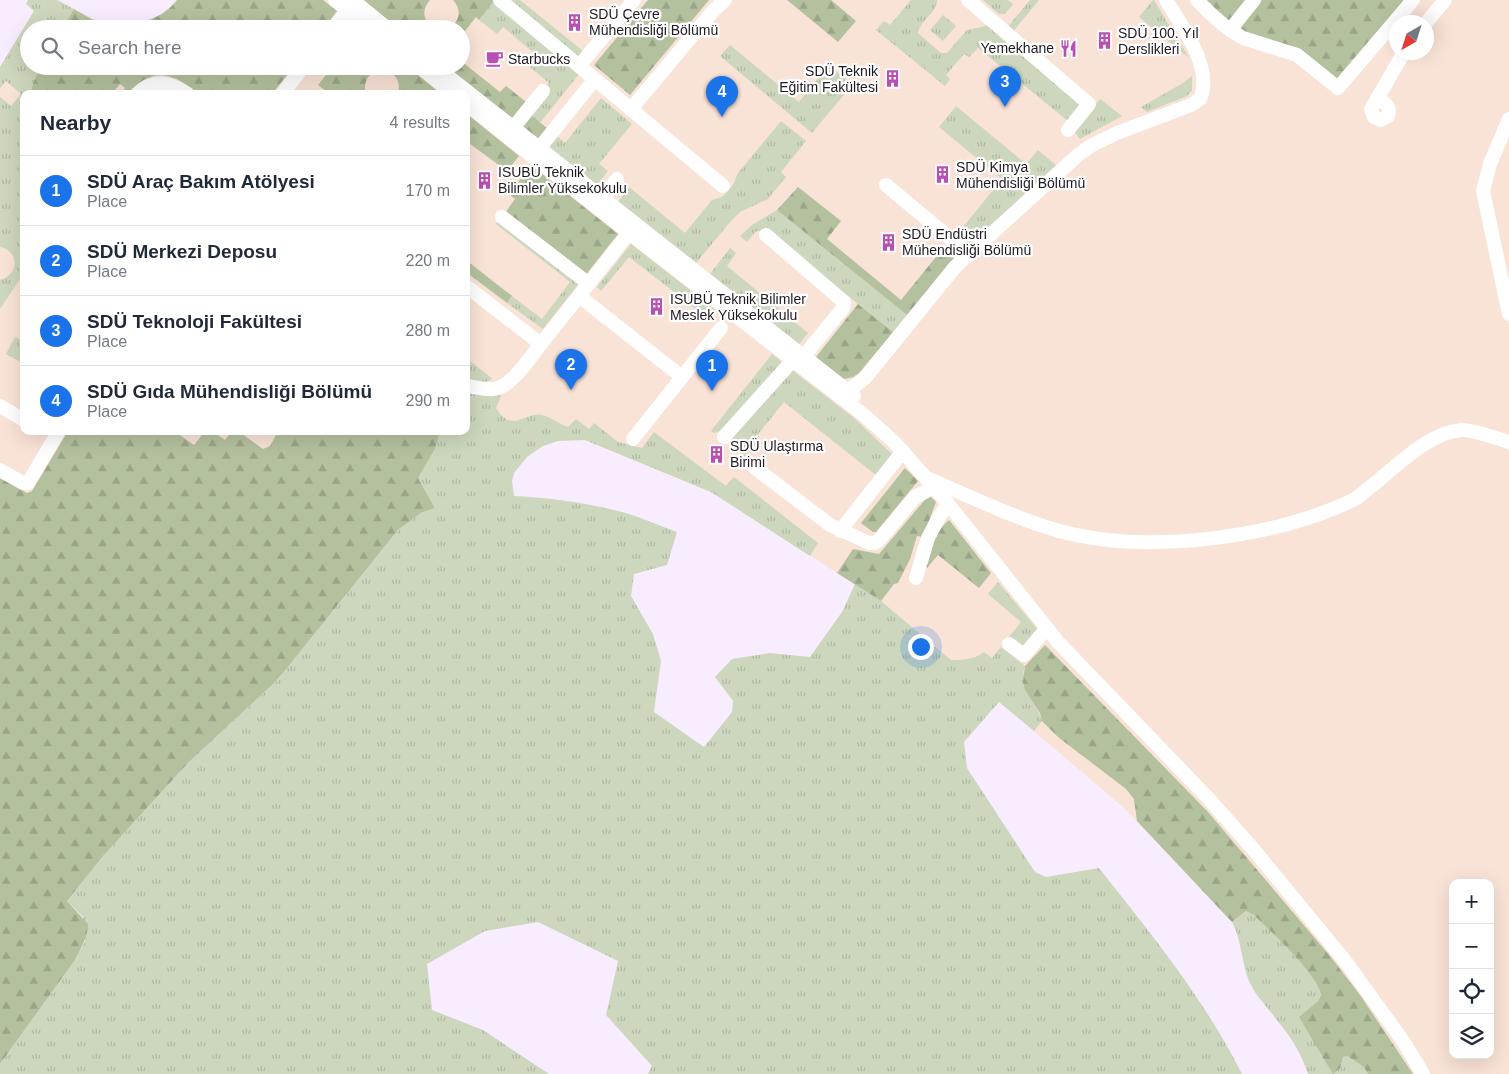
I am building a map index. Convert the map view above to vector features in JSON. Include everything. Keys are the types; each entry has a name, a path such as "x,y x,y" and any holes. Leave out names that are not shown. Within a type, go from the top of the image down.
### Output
{"street":[{"path":"335,0 352,3 376,20"},
{"path":"500,0 723,186"},
{"path":"580,66 634,0"},
{"path":"631,109 714,10 725,0"},
{"path":"968,0 1090,104 1068,130"},
{"path":"844,393 865,378 952,271 1085,150 1117,133 1191,105 1200,99 1203,86 1200,61 1166,0"},
{"path":"1197,0 1212,16 1230,30 1243,38 1297,55 1338,88 1413,0"},
{"path":"1230,30 1254,0"},
{"path":"1433,15 1445,0"},
{"path":"340,20 352,3"},
{"path":"352,3 364,20"},
{"path":"1377,98 1399,60"},
{"path":"285,90 297,75"},
{"path":"429,75 448,90"},
{"path":"446,75 465,90"},
{"path":"536,153 595,79"},
{"path":"142,90 149,85 164,83 182,90"},
{"path":"513,128 543,91"},
{"path":"470,94 513,128 536,153 863,406 878,426 930,482 1075,660 1209,799 1254,850 1346,962 1398,1034 1423,1074"},
{"path":"470,107 602,198 632,229"},
{"path":"1509,119 1490,164 1483,191 1509,314"},
{"path":"602,198 617,179"},
{"path":"886,185 968,255"},
{"path":"502,216 589,284"},
{"path":"470,386 492,389 501,387 520,371 632,229"},
{"path":"724,437 799,358 843,308 844,302 766,235"},
{"path":"470,289 542,344"},
{"path":"579,296 682,377"},
{"path":"633,439 721,328"},
{"path":"0,406 20,418"},
{"path":"930,482 1025,520 1087,537 1126,541 1194,541 1257,532 1309,518 1356,498 1431,439 1462,430 1509,442"},
{"path":"0,470 23,483 28,482 52,435"},
{"path":"840,531 902,452"},
{"path":"754,467 825,522 840,531 869,543 875,543 880,539 930,482"},
{"path":"916,578 928,538 948,504"},
{"path":"1009,644 1024,655 1047,628"}],"shaded area":[{"path":"28,0 57,0 95,20 29,20 34,11 26,4"},
{"path":"177,0 1509,0 1509,1074 1334,1074 1258,950 1123,807 881,601 711,492 585,440 426,443 0,608 0,67 20,34 20,75 470,75 470,20 150,20 163,14"}],"green space":[{"path":"28,0 57,0 74,9 67,20 29,20 34,11 26,4"},
{"path":"177,0 323,0 337,11 330,20 148,20 155,18 171,7"},
{"path":"364,0 430,0 424,12 426,20 388,20"},
{"path":"453,0 495,0 479,20 476,17 470,25 470,20 456,20 459,12"},
{"path":"495,0 520,0 583,51 579,74 540,123 526,111 549,83 525,63 533,52 503,27 497,34 479,20"},
{"path":"648,0 709,0 630,95 594,65"},
{"path":"787,0 831,0 856,21 838,42"},
{"path":"911,0 937,0 934,9 919,28 918,33 941,53 947,53 967,30 990,25 1082,104 1068,121 978,48 969,57 964,54 946,75 950,79 945,86 876,30 884,21 890,25"},
{"path":"983,0 1008,0 1013,4 1005,14 999,14"},
{"path":"1030,0 1039,0 1012,33 1007,28"},
{"path":"1154,0 1189,58 1139,17"},
{"path":"1197,0 1413,0 1400,15 1389,15 1389,28 1338,88 1297,55 1243,38"},
{"path":"74,9 95,20 67,20"},
{"path":"943,15 956,26 943,41 930,30"},
{"path":"20,34 20,75 37,75 32,90 20,90 20,93 6,81 0,88 0,67"},
{"path":"730,45 799,102 829,65 852,85 812,133 720,56"},
{"path":"470,68 500,92 506,86 531,106 527,112 547,128 538,139 457,75 470,75"},
{"path":"37,75 162,75 148,78 131,90 123,90 125,88 120,84 115,90 32,90"},
{"path":"162,75 287,75 275,90 194,90 169,76"},
{"path":"326,75 371,75 365,84 366,90 325,90 318,85"},
{"path":"393,75 418,75 436,90 398,90 399,84"},
{"path":"1192,76 1192,90 1187,96 1147,112 1141,107 1183,83"},
{"path":"20,95 20,279 0,309 0,280 11,273 15,263 11,253 7,249 0,247 0,97 11,106"},
{"path":"601,98 632,124 599,164 608,171 597,185 548,147 557,136 565,143"},
{"path":"1100,99 1122,116 1080,139 1074,131"},
{"path":"956,106 1026,164 1038,150 1057,166 972,243 959,232 1002,179 939,127"},
{"path":"470,116 519,156 507,171 470,144"},
{"path":"781,121 806,141 781,172 786,177 768,199 740,212 696,263 618,202 629,187 685,233 712,200 722,197 733,185 738,173"},
{"path":"531,165 618,234 585,276 505,213 515,199 509,194"},
{"path":"798,187 841,221 827,239 901,300 944,247 954,259 907,315 777,210"},
{"path":"777,210 907,315 893,332 765,229 755,232 747,242 740,236 752,225"},
{"path":"500,220 580,282 543,329 507,303 512,296 542,319 570,282 496,224"},
{"path":"631,244 717,311 710,320 629,257 601,291 597,287"},
{"path":"730,248 736,253 727,266 808,333 799,344 710,274"},
{"path":"470,263 512,296 507,303 470,275"},
{"path":"858,304 893,332 859,373 844,379 816,357"},
{"path":"15,337 20,339 20,362 6,354"},
{"path":"772,354 783,363 723,430 714,433 711,431"},
{"path":"470,361 493,379 485,382 470,381"},
{"path":"792,370 854,418 893,455 877,476 784,402 754,439 758,442 745,457 730,446 731,438"},
{"path":"470,391 500,394 501,396 496,408 507,420 513,421 529,416 542,415 568,427 576,419 589,429 594,423 618,442 642,448 654,432 726,486 734,477 818,543 810,556 711,492 585,440 558,441 543,446 527,457 514,473 512,481 514,496 556,500 612,509 677,532 667,565 634,574 631,596 653,634 661,661 654,712 704,747 732,712 733,701 715,677 732,659 770,653 810,657 842,612 855,584 881,601 951,660 964,660 984,652 992,658 1001,647 1025,666 1023,673 1042,721 1034,731 999,702 964,742 967,768 1035,872 1046,877 1099,868 1176,967 1211,1019 1242,1074 648,1074 652,1066 606,1015 618,961 538,922 485,931 427,964 432,1010 483,1030 549,1074 0,1074 0,1064 75,960 85,942 83,917 67,901 104,855 189,762 283,673 398,530 421,513 435,508 418,478 435,449 439,435 470,435"},
{"path":"66,435 180,435 194,445 202,435 218,435 225,440 229,435 244,435 263,449 270,446 276,435 439,435 435,449 418,478 435,508 421,513 398,530 283,673 189,762 104,855 67,901 88,924 84,942 75,960 0,1064 0,478 27,493 32,491"},
{"path":"905,468 918,481 876,532 873,532 861,523"},
{"path":"929,495 936,502 923,537 917,536 910,559 898,583 894,584 881,601 837,573 853,549 879,554"},
{"path":"949,520 991,573 979,588 938,555 927,568 924,565 937,535"},
{"path":"998,582 1039,631 1023,650 1008,638 1021,622 988,594"},
{"path":"1045,645 1208,812 1330,956 1360,995 1413,1074 1368,1074 1364,1067 1347,1056 1343,1057 1340,1068 1333,1074 1299,1017 1318,1001 1321,995 1318,986 1303,965 1254,915 1246,911 1232,922 1137,821 1134,799 1126,789 1058,737 1042,721 1040,713 1025,690 1023,682 1025,666"},
{"path":"1246,911 1255,915 1293,953 1318,986 1321,995 1318,1001 1299,1017 1340,1068 1343,1057 1347,1056 1364,1067 1368,1074 1308,1074 1286,1031 1257,995 1248,979 1236,930 1232,922"}],"place":[{"name":"SDÜ Çevre Mühendisliği Bölümü","path":"575,22"},
{"name":"SDÜ 100. Yıl Derslikleri","path":"1104,41"},
{"name":"Yemekhane","path":"1068,48"},
{"name":"Starbucks","path":"494,59"},
{"name":"SDÜ Teknik Eğitim Fakültesi","path":"892,79"},
{"name":"SDÜ Teknoloji Fakültesi","path":"1005,107"},
{"name":"SDÜ Gıda Mühendisliği Bölümü","path":"722,117"},
{"name":"SDÜ Kimya Mühendisliği Bölümü","path":"942,175"},
{"name":"ISUBÜ Teknik Bilimler Yüksekokulu","path":"484,180"},
{"name":"SDÜ Endüstri Mühendisliği Bölümü","path":"888,242"},
{"name":"ISUBÜ Teknik Bilimler Meslek Yüksekokulu","path":"656,307"},
{"name":"SDÜ Merkezi Deposu","path":"571,390"},
{"name":"SDÜ Araç Bakım Atölyesi","path":"712,391"},
{"name":"SDÜ Ulaştırma Birimi","path":"716,454"}]}
